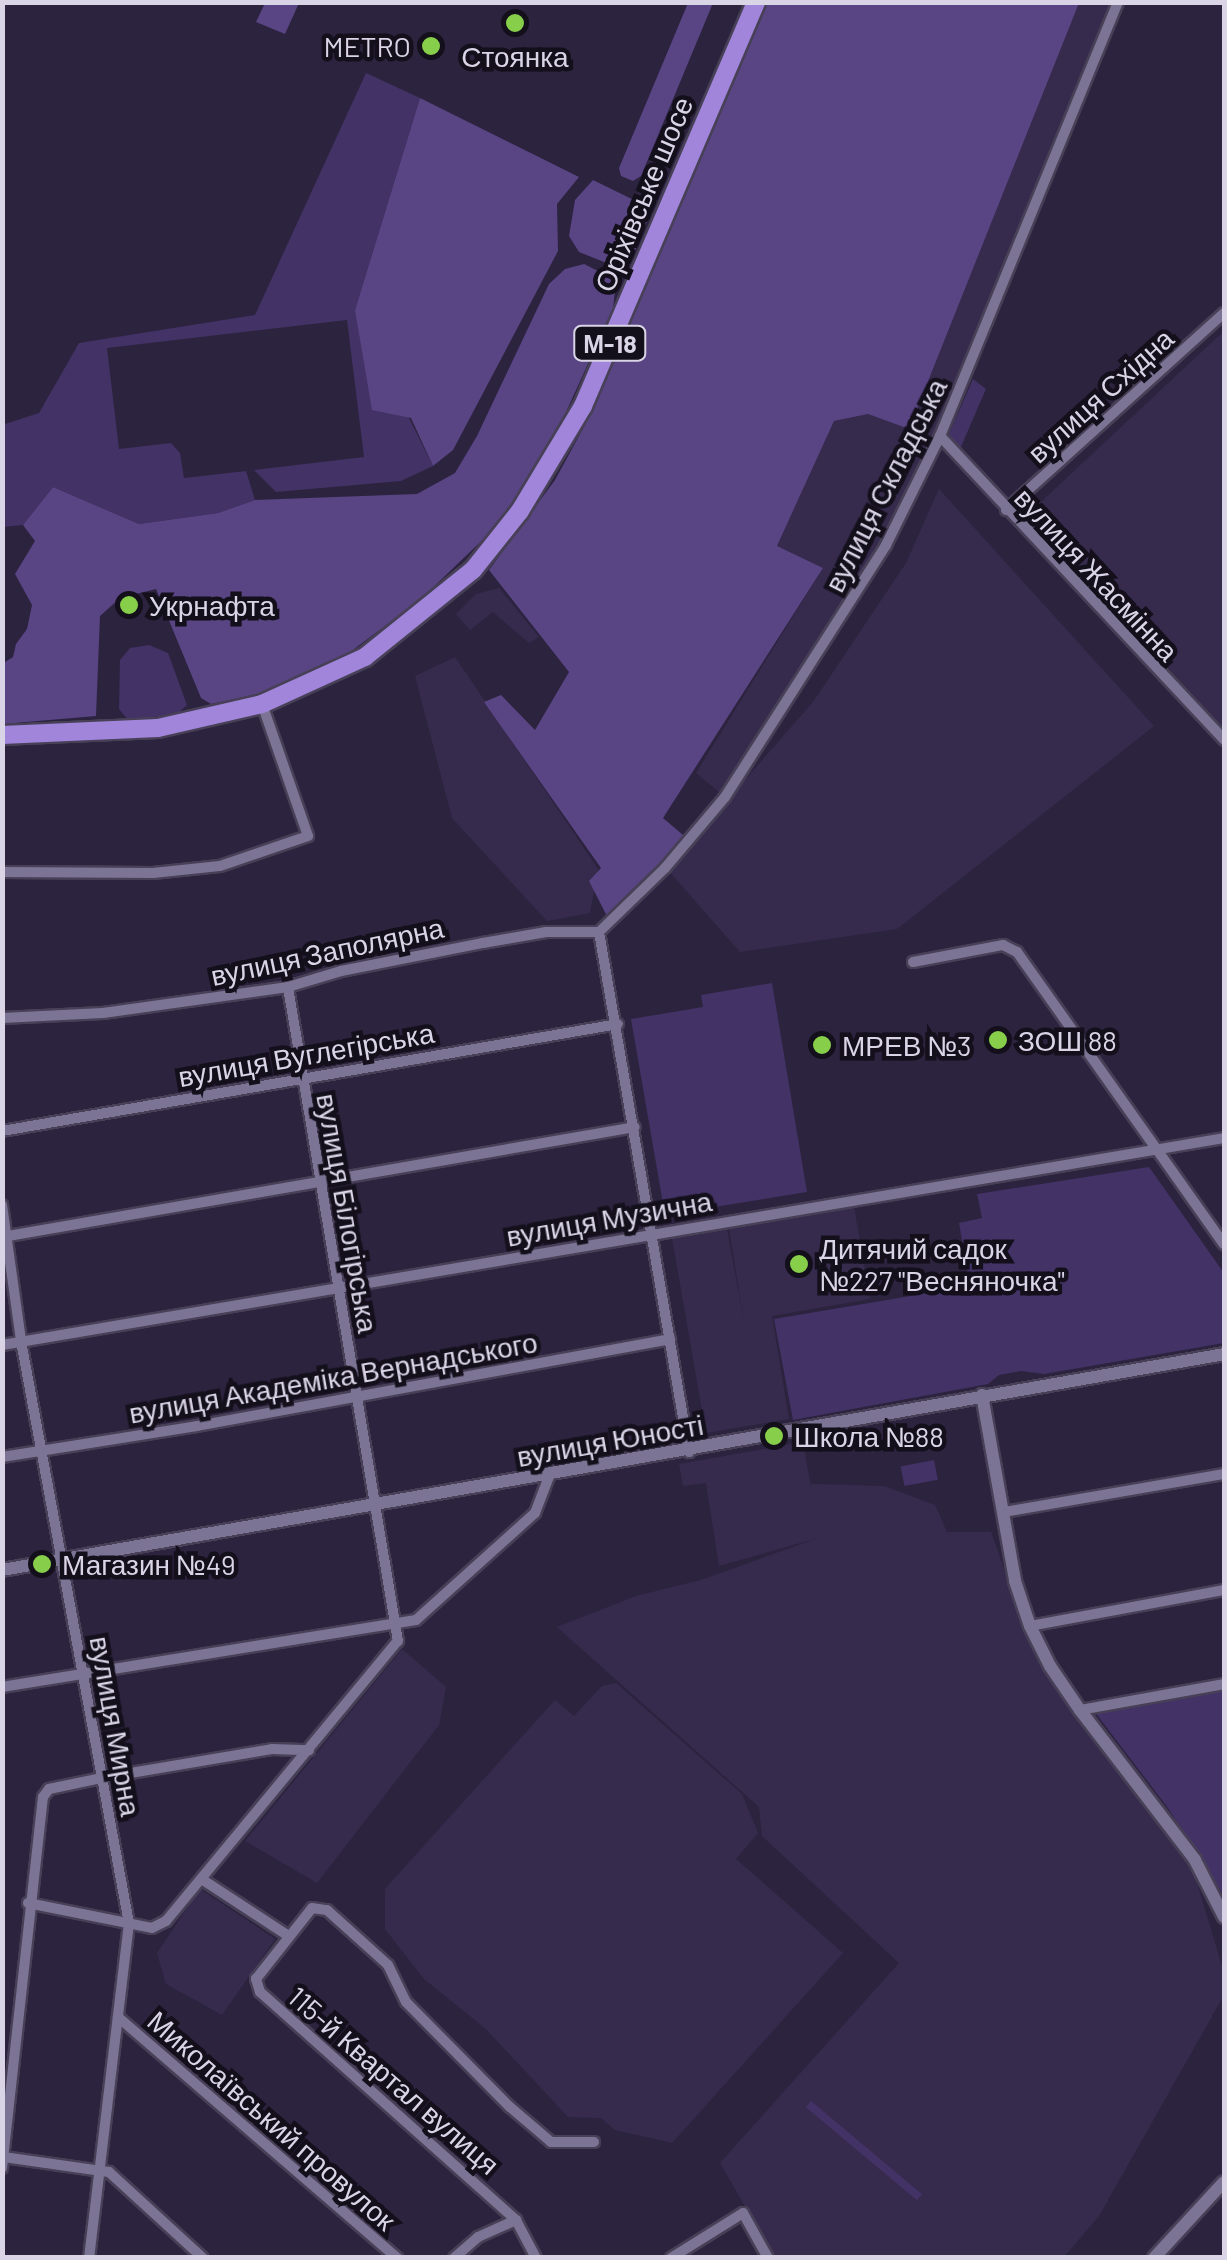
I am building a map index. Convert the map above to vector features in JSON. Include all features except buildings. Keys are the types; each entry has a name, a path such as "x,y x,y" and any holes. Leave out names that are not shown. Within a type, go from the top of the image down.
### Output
{"highway":[{"name":"Оріхівське шосе","path":"262,704 338,672 394,637 473,570 520,512 582,406 756,2"},
{"name":"М-18","path":"2,735 158,728 262,704"}],"street":[{"name":"вулиця Складська","path":"599,932 665,868 725,797 886,545 940,436 1118,2"},
{"name":"вулиця Східна","path":"1006,510 1224,312"},
{"name":"вулиця Жасмінна","path":"940,436 1224,740"},
{"path":"2,872 153,873 220,866 308,836 262,704"},
{"name":"вулиця Заполярна","path":"2,1018 103,1013 288,988 341,971 530,934 599,932"},
{"path":"599,932 618,1024 689,1452"},
{"path":"913,962 1011,947 1224,1244"},
{"name":"вулиця Білогірська","path":"288,988 395,1624"},
{"name":"вулиця Вуглегірська","path":"2,1130 618,1024"},
{"path":"8,1236 635,1126"},
{"name":"вулиця Музична","path":"2,1345 1224,1138"},
{"name":"вулиця Мирна","path":"2,1205 21,1341 129,1923 89,2258"},
{"name":"вулиця Академіка Вернадського","path":"2,1458 670,1339"},
{"name":"вулиця Юності","path":"2,1570 549,1477 982,1395 1224,1354"},
{"path":"982,1395 1015,1580 1030,1626 1050,1666 1080,1710 1194,1860 1224,1917"},
{"path":"1004,1512 1224,1474"},
{"path":"2,1687 395,1624 427,1614 521,1526 542,1502 549,1477"},
{"path":"1030,1626 1224,1590"},
{"path":"28,1903 152,1928 166,1921 204,1880 398,1640 395,1624"},
{"path":"1080,1710 1224,1684"},
{"path":"2,2168 28,1903 40,1807 49,1789 272,1749 309,1750"},
{"path":"204,1880 287,1935"},
{"name":"115-й Квартал вулиця","path":"536,2258 516,2220 260,1992 256,1979 312,1908 328,1910 388,1964 406,2002 510,2107 551,2142 594,2142"},
{"name":"Миколаївський провулок","path":"118,2017 397,2258"},
{"path":"3,2157 99,2168 125,2184 203,2258"},
{"path":"1154,2258 1224,2182"},
{"path":"670,2258 743,2214 768,2258"},
{"path":"454,2258 478,2237 516,2220"}],"shaded area":[{"path":"265,3 299,3 285,34 256,22"},
{"path":"688,3 713,3 641,176 633,181 621,176 619,168"},
{"path":"762,3 1079,3 909,429 868,414 834,421 777,546 823,568 663,818 689,840 610,922 589,881 601,868 484,702 501,695 535,730 569,672 489,570 555,480 585,425"},
{"path":"1079,3 1118,3 940,436 886,545 725,797 696,773 823,568 777,546 834,421 868,414 909,429"},
{"path":"366,73 420,98 355,310 433,466 401,481 276,492 254,470 364,457 347,320 107,348 119,449 171,443 180,453 184,478 246,471 255,500 218,513 139,524 53,487 23,525 3,527 2,425 39,413 79,343 255,315"},
{"path":"420,98 579,177 557,204 558,251 453,450 433,466 411,418 372,410 355,310"},
{"path":"593,180 642,204 649,216 629,266 614,266 579,252 569,236 575,200"},
{"path":"584,264 616,280 613,309 540,469 496,527 422,598 345,656 258,694 211,704 201,698 156,589 120,598 100,616 96,716 3,724 2,664 13,657 16,644 27,629 32,605 15,574 35,541 23,525 53,487 139,524 218,513 255,500 417,494 455,473 477,436 549,284 565,269"},
{"path":"1224,331 1224,728 1027,515"},
{"path":"973,379 986,389 960,449 948,436"},
{"path":"939,489 1154,726 897,929 740,952 667,869 813,702 906,563"},
{"path":"499,588 539,637 529,643 493,612 470,630 456,614 476,594"},
{"path":"149,645 168,653 187,705 178,713 129,721 119,709 120,660 130,648"},
{"path":"455,657 598,869 590,913 547,921 452,818 415,676"},
{"path":"772,983 807,1192 665,1215 631,1019 703,1007 701,995"},
{"path":"1149,1167 1224,1273 1224,1343 1044,1374 1021,1371 999,1375 988,1384 793,1420 774,1319 970,1286 959,1223 982,1218 977,1194"},
{"path":"854,1207 870,1299 772,1316 789,1419 706,1433 672,1238 727,1229 744,1322 729,1228"},
{"path":"803,1442 811,1488 811,1484 884,1486 935,1505 947,1532 991,1532 1025,1627 1192,1866 1224,1973 1224,1995 1099,2216 1064,2257 774,2257 720,2163 899,1963 762,1836 759,1807 557,1627 636,1596 701,1580 818,1538 719,1566 706,1483 683,1486 679,1464"},
{"path":"934,1460 938,1480 904,1486 901,1466"},
{"path":"402,1649 446,1687 439,1725 317,1883 245,1841"},
{"path":"616,1683 742,1794 758,1833 736,1859 843,1953 672,2143 615,2130 601,2118 568,2117 486,2029 424,1979 385,1929 385,1889 555,1700 574,1716 602,1686"},
{"path":"1224,1688 1224,1896 1168,1808 1094,1711"},
{"path":"200,1889 275,1939 222,2015 166,1984 157,1953"},
{"path":"811,2101 922,2194 917,2200 806,2107"}],"place":[{"name":"Стоянка","path":"515,23"},
{"name":"METRO","path":"431,46"},
{"name":"Укрнафта","path":"129,605"},
{"name":"ЗОШ 88","path":"998,1040"},
{"name":"МРЕВ №3","path":"822,1045"},
{"name":"Дитячий садок №227 \"Весняночка\"","path":"799,1264"},
{"name":"Школа №88","path":"774,1436"},
{"name":"Магазин №49","path":"42,1564"}]}
